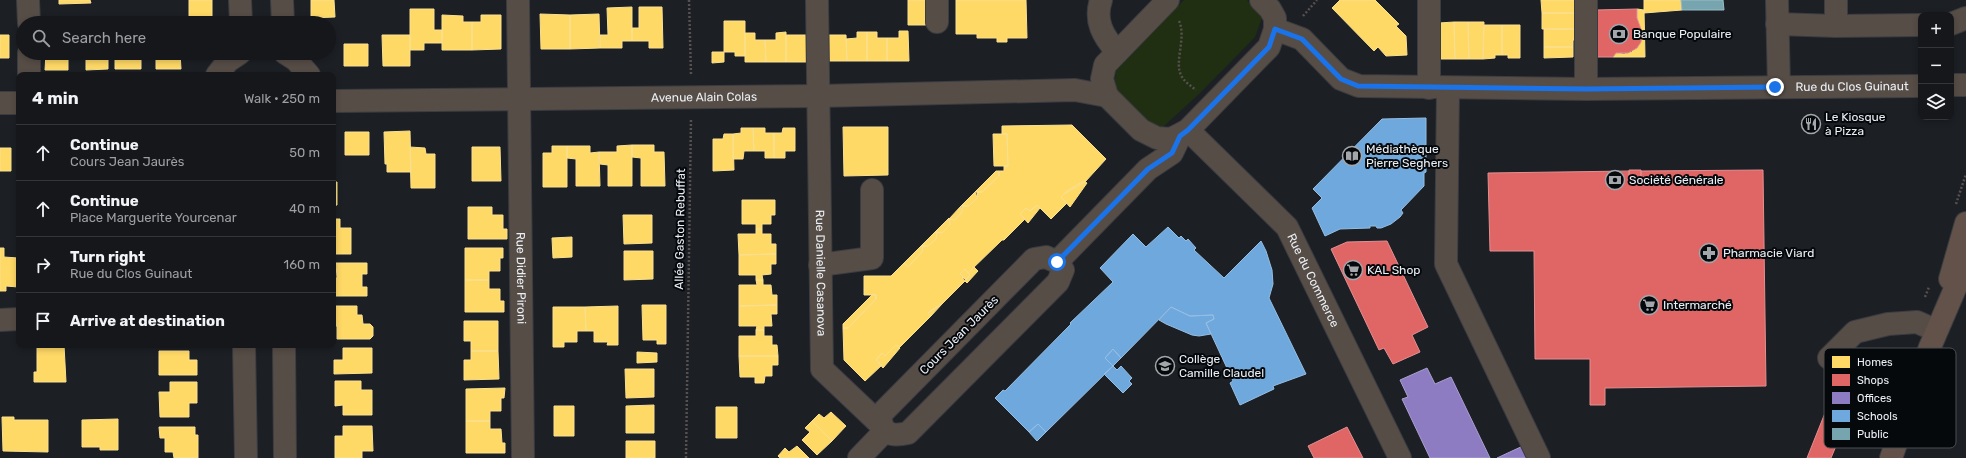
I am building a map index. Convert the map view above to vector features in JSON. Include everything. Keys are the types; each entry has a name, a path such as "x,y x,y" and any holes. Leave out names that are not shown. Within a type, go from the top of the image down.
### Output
{"main road":[{"path":"1930,348 1966,223"},
{"path":"1933,339 1966,263"},
{"path":"1891,458 1895,448"}],"street":[{"path":"28,0 28,16"},
{"path":"240,0 240,16"},
{"path":"282,0 282,16"},
{"name":"Rue Didier Pironi","path":"518,0 523,458"},
{"name":"Rue Danielle Casanova","path":"817,0 822,369 883,428"},
{"path":"936,0 937,22"},
{"path":"1101,0 1098,9 1099,25 1106,40 1111,58 1102,79 1107,96 1141,130 1157,138 1171,139 1184,133"},
{"path":"883,428 897,435 908,432 1058,282 1063,270 1057,262 1148,169 1172,153 1184,133 1269,47 1275,29 1275,18 1270,9 1261,0"},
{"path":"1429,0 1438,88 1446,264 1539,458"},
{"path":"1586,0 1586,89"},
{"path":"1777,0 1779,87"},
{"path":"1836,0 1836,26"},
{"path":"1075,90 1111,58 1166,1"},
{"path":"1954,23 1966,18"},
{"path":"1777,24 1836,26 1918,25"},
{"name":"Rue du Clos Guinaut","path":"1275,29 1302,39 1341,79 1358,86 1586,89 1918,86"},
{"path":"29,60 29,72"},
{"path":"219,72 230,60"},
{"path":"296,60 306,72"},
{"path":"1954,85 1966,85"},
{"name":"Avenue Alain Colas","path":"336,100 818,96 1075,90 1107,96"},
{"path":"0,103 16,103"},
{"path":"1141,130 1148,169"},
{"name":"Rue du Commerce","path":"1184,133 1287,227 1400,458"},
{"path":"820,265 872,258 872,190"},
{"name":"Cours Jean Jaurès","path":"859,458 883,428 880,415 1034,259 1046,257 1057,262"},
{"path":"0,320 16,319"},
{"path":"1839,348 1855,332 1888,324 1917,322 1933,339"},
{"path":"244,348 246,458"},
{"path":"284,348 285,458"}],"path":[{"name":"Allée Gaston Rebuffat","path":"686,458 691,97 689,0"},
{"path":"1166,1 1180,26 1182,42 1180,73 1183,78 1212,105"}],"green space":[{"path":"1184,0 1247,0 1262,18 1255,37 1200,93 1163,127 1149,123 1119,97 1114,87 1116,71"}],"building: Homes":[{"path":"59,0 90,0 91,3 59,4"},
{"path":"189,0 212,0 212,16 189,16"},
{"path":"311,0 334,0 335,16 311,16"},
{"path":"908,0 927,0 927,25 908,25"},
{"path":"956,0 1026,0 1027,38 1007,38 1007,42 997,42 997,38 977,38 977,34 956,34"},
{"path":"1340,0 1375,0 1399,24 1396,26 1406,36 1407,55 1386,56 1378,47 1374,51 1332,8"},
{"path":"1541,0 1577,0 1576,13 1542,13"},
{"path":"1644,0 1681,0 1682,10 1644,13"},
{"path":"632,7 632,41 622,41 622,48 600,48 600,35 608,35 607,8"},
{"path":"639,7 662,7 663,48 649,48 649,41 632,41 632,28 639,28"},
{"path":"410,9 434,9 434,30 442,30 442,43 424,43 424,50 410,50"},
{"path":"1637,9 1644,10 1645,57 1613,57 1616,53 1624,54 1632,52 1640,44 1642,32 1637,18"},
{"path":"1542,13 1576,13 1577,29 1542,29"},
{"path":"540,14 570,15 570,49 541,49"},
{"path":"599,14 600,48 570,49 570,15"},
{"path":"442,15 463,16 463,22 472,22 472,50 442,50"},
{"path":"481,15 501,15 501,49 472,50 472,22 481,22"},
{"path":"724,21 745,21 745,56 735,56 735,52 724,52"},
{"path":"1454,22 1455,59 1439,59 1439,23"},
{"path":"1454,22 1468,22 1469,59 1455,59"},
{"path":"1468,22 1484,22 1483,59 1469,59"},
{"path":"1484,25 1502,25 1502,55 1495,55 1495,58 1483,59"},
{"path":"1502,25 1520,25 1520,58 1508,58 1508,55 1502,55"},
{"path":"1544,29 1577,29 1577,40 1573,40 1573,47 1544,47"},
{"path":"899,31 908,31 909,61 887,61 887,38 899,38"},
{"path":"786,32 786,62 766,62 765,40 776,40 776,33"},
{"path":"857,32 867,32 867,61 847,61 846,39 857,38"},
{"path":"867,32 877,32 877,38 887,38 887,61 867,61"},
{"path":"745,33 755,33 755,40 765,40 766,62 745,62"},
{"path":"0,35 9,35 9,58 0,58"},
{"path":"382,35 410,35 410,66 383,66"},
{"path":"786,35 806,35 807,62 786,62"},
{"path":"826,35 846,35 847,61 826,61"},
{"path":"344,44 368,44 368,66 344,66"},
{"path":"1544,47 1573,47 1573,57 1544,58"},
{"path":"712,52 724,52 724,62 712,63"},
{"path":"46,60 68,60 68,70 45,70"},
{"path":"86,60 108,60 108,69 86,70"},
{"path":"115,60 141,60 141,69 115,69"},
{"path":"156,60 180,60 181,69 156,69"},
{"path":"1072,125 1106,159 1085,182 1061,197 1067,203 1051,219 1037,205 1030,211 1026,208 1020,214 1025,219 968,273 965,269 960,274 965,281 942,304 928,313 931,316 899,348 896,345 885,356 882,353 876,360 882,365 865,381 844,360 843,328 848,328 876,299 876,295 864,295 864,276 891,276 904,263 908,267 922,252 923,246 928,246 936,239 937,232 942,233 950,225 949,219 955,220 962,212 962,206 969,206 977,198 977,192 982,192 999,176 999,171 1004,171 1004,166 1008,166 1007,134 1002,134 1002,126"},
{"path":"843,127 888,127 888,175 844,176"},
{"path":"741,128 753,128 754,151 744,151 743,159 733,159 733,134 741,133"},
{"path":"753,128 765,128 765,133 774,133 774,158 765,158 765,151 754,151"},
{"path":"783,128 795,128 795,151 785,151 785,158 774,158 774,133 782,133"},
{"path":"410,131 411,172 387,172 387,164 385,164 384,132"},
{"path":"345,132 369,132 369,155 345,155"},
{"path":"724,134 733,134 734,170 713,171 713,139 723,139"},
{"path":"993,134 1007,134 1008,166 994,166"},
{"path":"632,145 654,145 654,152 664,152 665,186 641,186 641,158 632,157"},
{"path":"632,145 632,186 608,186 608,165 600,164 599,152 617,152 617,146"},
{"path":"552,146 567,146 567,187 543,187 543,153 552,153"},
{"path":"567,146 590,146 590,153 599,152 600,186 576,186 576,159 567,158"},
{"path":"410,147 425,148 426,154 435,154 435,188 411,188"},
{"path":"472,147 500,147 501,181 472,181"},
{"path":"0,148 11,148 11,171 0,171"},
{"path":"996,171 999,171 999,176 982,192 975,192"},
{"path":"1084,181 1087,183 1070,207 1061,197 1068,190"},
{"path":"336,182 337,182 336,205"},
{"path":"975,192 977,198 969,206 961,206"},
{"path":"742,200 775,200 775,215 771,215 771,224 762,224 762,229 756,229 756,224 742,224"},
{"path":"1037,205 1040,208 1028,223 1020,214 1026,208 1030,211"},
{"path":"961,206 962,212 955,220 949,219"},
{"path":"468,207 492,207 492,215 503,215 503,229 507,229 507,239 468,239"},
{"path":"623,215 652,215 652,243 624,244"},
{"path":"949,218 950,225 942,233 935,232"},
{"path":"336,219 340,219 340,228 351,228 351,254 336,254"},
{"path":"756,229 762,229 762,234 771,234 771,244 776,244 776,254 739,255 738,234 756,234"},
{"path":"935,232 937,232 936,239 928,246 921,246"},
{"path":"572,237 572,257 553,258 552,238"},
{"path":"921,246 923,246 922,252 908,267 904,263"},
{"path":"0,248 4,248 4,257 16,258 16,287 6,286 6,291 0,291"},
{"path":"465,248 503,248 503,258 500,258 500,271 489,271 489,280 465,280"},
{"path":"624,251 653,251 653,279 624,280"},
{"path":"776,254 776,264 771,264 771,274 762,275 763,280 756,280 756,275 739,275 739,255"},
{"path":"336,263 367,263 367,274 362,274 362,287 367,287 367,296 336,296"},
{"path":"974,267 978,271 967,283 965,281 970,275 968,273"},
{"path":"965,269 970,275 966,280 960,274"},
{"path":"465,280 489,280 489,289 500,289 500,301 504,301 504,312 465,312"},
{"path":"756,280 763,280 763,285 771,285 772,295 777,295 777,305 739,306 739,285 757,285"},
{"path":"873,294 876,295 876,299 848,328 843,328 843,324"},
{"path":"942,304 931,316 928,313 933,309"},
{"path":"642,305 666,305 666,344 657,344 657,340 643,340"},
{"path":"777,305 777,314 771,314 772,326 764,326 764,330 756,330 757,326 739,326 739,306"},
{"path":"336,306 357,306 357,315 362,315 363,324 370,324 373,327 373,336 370,339 337,339"},
{"path":"618,306 618,345 607,345 608,342 594,342 594,331 586,331 585,307"},
{"path":"553,307 585,307 586,331 577,331 577,342 564,342 564,347 553,347"},
{"path":"464,321 498,321 498,351 471,351 471,341 464,341"},
{"path":"756,330 764,330 764,336 772,336 772,345 777,345 778,356 739,356 739,336 756,336"},
{"path":"896,345 900,348 883,368 876,360 882,353 885,356"},
{"path":"37,348 64,348 66,382 34,382 34,372 37,372"},
{"path":"343,348 372,348 372,373 334,374 334,360 343,360"},
{"path":"159,351 189,351 189,360 197,360 197,375 159,375"},
{"path":"471,351 498,351 499,379 464,380 464,360 471,360"},
{"path":"637,352 657,353 657,362 637,363"},
{"path":"739,356 778,356 778,365 772,365 772,376 765,376 764,383 755,383 755,377 740,377"},
{"path":"625,369 654,369 654,397 626,398"},
{"path":"335,381 361,381 361,390 372,390 372,415 343,415 343,405 335,406"},
{"path":"170,382 197,382 197,403 189,403 189,417 160,417 159,392 170,392"},
{"path":"505,388 504,398 501,398 501,411 490,411 490,421 466,421 466,389"},
{"path":"654,405 654,433 626,433 626,406"},
{"path":"554,406 574,406 574,436 554,436"},
{"path":"716,407 737,407 737,438 716,438"},
{"path":"831,412 846,426 832,441 812,421 819,414 824,418"},
{"path":"2,417 14,417 14,420 48,420 48,452 3,451"},
{"path":"118,419 118,450 100,450 100,447 82,447 82,420"},
{"path":"466,421 490,421 490,429 501,429 502,443 505,443 505,453 466,453"},
{"path":"812,421 832,441 817,455 802,440 810,432 805,428"},
{"path":"343,426 372,426 373,451 362,451 362,458 335,458 335,436 343,436"},
{"path":"159,427 195,427 195,435 198,435 198,458 174,458 173,452 165,452 165,438 160,438"},
{"path":"626,441 655,441 655,458 626,458"},
{"path":"797,446 809,458 780,458 778,456 785,448 789,452"}],"building: Shops":[{"name":"Banque Populaire","path":"1637,9 1637,18 1642,32 1641,42 1637,48 1628,53 1616,53 1613,57 1596,57 1596,10"},
{"path":"1629,170 1641,170 1641,178 1629,178"},
{"name":"Intermarché","path":"1763,170 1766,386 1605,388 1605,405 1590,405 1590,359 1535,359 1534,251 1490,251 1488,173 1629,171 1629,178 1641,178 1641,171"},
{"path":"1387,241 1428,327 1412,335 1420,352 1393,364 1384,348 1379,350 1331,249 1347,242"},
{"path":"1824,416 1824,448 1835,448 1831,458 1807,458"},
{"path":"1347,427 1363,458 1314,458 1308,446"}],"building: Offices":[{"path":"1427,368 1435,384 1451,377 1490,458 1430,458 1402,399 1408,397 1400,380"},
{"path":"1525,445 1531,458 1497,458"}],"building: Schools":[{"path":"1426,118 1426,172 1424,173 1424,186 1401,210 1403,213 1400,217 1391,224 1381,228 1370,226 1370,228 1340,229 1325,236 1312,208 1322,198 1313,189 1382,119"},
{"path":"1168,227 1179,238 1181,236 1186,241 1188,239 1196,248 1194,250 1224,278 1261,241 1272,270 1273,284 1269,298 1306,374 1273,386 1274,389 1240,405 1230,383 1233,381 1206,323 1214,319 1213,315 1190,316 1171,307 1121,358 1113,349 1105,358 1113,366 1046,432 1038,424 1029,432 995,398 1003,390 1005,391 1071,324 1070,323 1113,282 1100,268 1133,234 1146,247"},
{"path":"1171,307 1190,316 1213,315 1214,319 1206,323 1211,334 1199,336 1192,335 1159,320"},
{"path":"1113,349 1121,358 1113,366 1105,358"},
{"path":"1113,366 1117,370 1121,366 1132,378 1129,381 1132,384 1123,393 1104,374"},
{"path":"1038,424 1046,432 1037,441 1029,432"}],"building: Public":[{"path":"1681,0 1723,0 1724,10 1682,10"}],"place":[{"name":"Banque Populaire","path":"1619,34"},
{"name":"Le Kiosque à Pizza","path":"1811,124"},
{"name":"Médiathèque Pierre Seghers","path":"1352,156"},
{"name":"Société Générale","path":"1615,180"},
{"name":"Pharmacie Viard","path":"1709,253"},
{"name":"KAL Shop","path":"1353,270"},
{"name":"Intermarché","path":"1649,305"},
{"name":"Collège Camille Claudel","path":"1165,366"}],"route":[{"path":"1057,262 1148,169 1172,153 1180,136 1188,130 1269,47 1275,29 1302,39 1341,79 1358,86 1391,88 1586,89 1775,87"}]}
